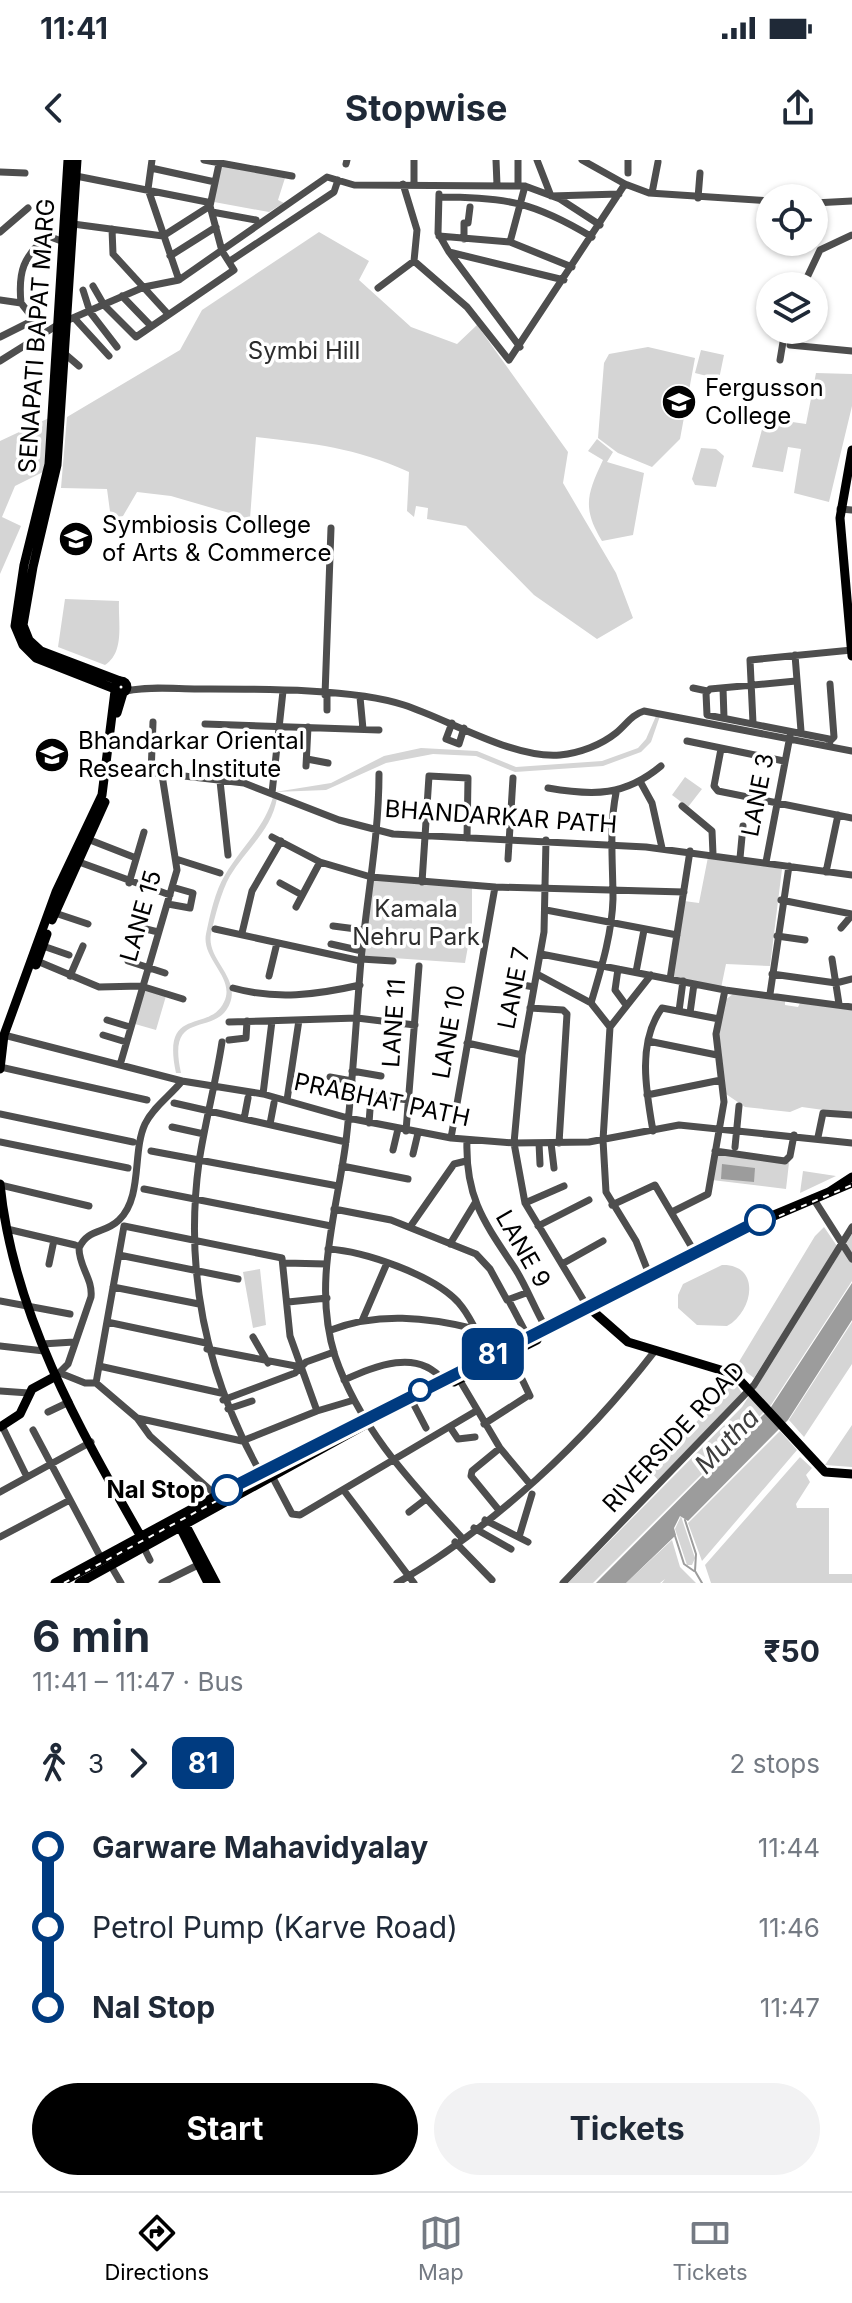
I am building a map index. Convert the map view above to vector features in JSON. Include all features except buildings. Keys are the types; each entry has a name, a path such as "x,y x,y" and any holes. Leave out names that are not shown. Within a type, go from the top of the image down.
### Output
{"main road":[{"name":"SENAPATI BAPAT MARG","path":"68,160 64,242 68,322 48,477 24,565 15,626 23,645 36,658 121,688"},
{"name":"SENAPATI BAPAT MARG","path":"77,160 55,488 33,567 23,625 29,640 41,651 121,688"},
{"path":"852,450 840,509 852,656"},
{"path":"7,1036 55,913 99,821 121,688"},
{"path":"0,1068 7,1036 56,892 98,805 110,767"},
{"path":"62,1583 508,1345 816,1200 852,1177"},
{"path":"0,1185 4,1222 26,1305 43,1348 145,1547"},
{"path":"365,1421 459,1379 508,1345 589,1309 694,1251 852,1185"},
{"path":"589,1309 628,1342 734,1374 823,1468 852,1472"},
{"path":"1,1426 20,1414 29,1393 58,1375"},
{"path":"55,1583 260,1472 335,1438"},
{"path":"76,1583 273,1478 335,1438"},
{"path":"76,1583 322,1445"},
{"path":"178,1516 198,1565"},
{"path":"183,1527 216,1583"},
{"path":"168,1535 182,1540 208,1583"}],"street":[{"path":"204,160 219,164 252,164 292,176"},
{"path":"414,160 414,184"},
{"path":"496,160 497,185"},
{"path":"510,242 521,202 518,160"},
{"path":"537,160 551,196"},
{"path":"582,160 625,184 652,193 756,200"},
{"path":"628,160 628,173"},
{"path":"652,193 658,162"},
{"path":"179,280 148,189 151,164 215,182"},
{"path":"211,209 219,164"},
{"path":"0,172 25,173"},
{"path":"698,198 700,173"},
{"path":"76,176 207,202 222,251 234,270 137,337 132,336 104,305 93,286"},
{"path":"0,361 68,322 122,296 144,287 179,280 293,203 322,178 354,185 522,186 551,196 600,225"},
{"path":"230,261 334,192 338,180"},
{"path":"378,288 414,261 417,230 403,184"},
{"path":"439,184 439,236 520,347"},
{"path":"414,261 467,307 506,359 512,359 625,184"},
{"path":"551,196 619,194"},
{"path":"439,197 521,202 561,218 592,237"},
{"path":"828,202 852,201"},
{"path":"293,203 300,214"},
{"path":"464,239 464,223 468,223 470,207"},
{"path":"0,232 28,208"},
{"path":"73,224 163,236 211,209 256,220"},
{"path":"170,256 216,227"},
{"path":"112,229 113,254 168,314"},
{"path":"810,272 820,250 852,235"},
{"path":"0,337 37,324 21,303 18,278 25,258 48,236 64,242"},
{"path":"439,236 510,242 572,267"},
{"path":"449,252 564,280"},
{"path":"83,290 90,312 117,347"},
{"path":"122,296 151,326"},
{"path":"0,300 21,303"},
{"path":"68,322 109,356"},
{"path":"780,360 783,344"},
{"path":"790,345 852,351"},
{"path":"65,354 79,366"},
{"path":"840,509 852,510"},
{"path":"327,710 331,528"},
{"path":"753,723 749,685 751,659 852,650"},
{"path":"795,655 801,731"},
{"path":"693,688 707,691 796,681"},
{"path":"830,684 834,737 831,743"},
{"path":"121,688 283,691 360,697 403,705 457,728 521,750 548,755 575,753 598,744 614,735 632,716 644,711 831,743"},
{"path":"723,688 724,718"},
{"path":"272,793 283,691"},
{"path":"707,691 707,715 801,731 852,751"},
{"path":"360,697 363,729"},
{"path":"151,774 153,722"},
{"path":"205,724 379,730"},
{"path":"308,727 307,762 328,763"},
{"name":"LANE 3","path":"766,862 790,736"},
{"path":"687,741 784,761"},
{"path":"721,749 716,790 852,818"},
{"path":"548,788 616,793 641,783 661,766"},
{"name":"BHANDARKAR PATH","path":"110,767 244,783 375,830 424,837 546,840 662,848 852,875"},
{"path":"379,774 346,1142 326,1264 334,1352 365,1421 392,1462 492,1580"},
{"name":"LANE 15","path":"120,1065 128,1027 158,932 173,896 176,859 162,775"},
{"path":"422,882 427,779 431,775 468,778 467,838"},
{"path":"508,859 513,778"},
{"path":"220,781 228,855"},
{"path":"641,783 652,803 662,848"},
{"path":"591,1003 610,924 612,816 616,793"},
{"path":"682,806 712,831 713,854"},
{"path":"826,872 838,815"},
{"path":"740,858 743,826"},
{"path":"129,883 144,832"},
{"path":"272,837 320,862 370,877 495,887 684,892"},
{"path":"90,840 136,858"},
{"name":"LANE 7","path":"546,840 546,910 522,1055 514,1143 525,1203 589,1309"},
{"path":"242,933 252,891 281,841"},
{"path":"670,979 690,851"},
{"path":"176,859 220,873"},
{"path":"79,862 129,883 173,896"},
{"path":"296,907 320,862"},
{"path":"770,994 781,900 789,866"},
{"path":"280,883 302,895"},
{"name":"LANE 10","path":"451,1138 495,887"},
{"path":"781,900 852,915 841,928"},
{"path":"546,910 677,935"},
{"path":"55,913 88,924"},
{"path":"333,926 364,930"},
{"path":"146,929 158,932"},
{"path":"215,929 277,943 393,961"},
{"path":"636,972 644,930"},
{"path":"777,936 805,940"},
{"path":"269,976 277,943"},
{"path":"331,944 362,957"},
{"path":"43,946 69,955"},
{"path":"70,976 83,946"},
{"path":"541,954 725,990 852,1007"},
{"path":"832,959 839,1004"},
{"path":"37,961 99,987 141,986 183,999"},
{"path":"128,961 165,973"},
{"name":"LANE 11","path":"393,1150 402,1130 409,1100 419,966"},
{"path":"618,969 615,990 626,1005"},
{"path":"537,974 591,1003 610,1027"},
{"path":"772,974 836,983 852,979"},
{"path":"649,1274 636,1241 612,1205 604,1174 603,1140 610,1027 651,975"},
{"path":"679,1011 683,981"},
{"path":"506,982 534,987"},
{"path":"690,1013 694,984"},
{"path":"233,988 257,995 313,996 360,985"},
{"path":"672,1212 708,1194 724,1102 717,1055 719,1019 725,990"},
{"path":"530,1008 563,1010 567,1014 554,1168"},
{"path":"653,1131 647,1095 651,1023 662,1008 719,1019"},
{"path":"229,1022 357,1018 415,1025"},
{"path":"107,1020 128,1027"},
{"path":"287,1100 299,1020"},
{"path":"247,1021 246,1038 226,1041 215,1085 200,1158 194,1240 206,1346 222,1396 260,1472"},
{"path":"263,1094 272,1021"},
{"path":"103,1035 124,1041"},
{"name":"PRABHAT PATH","path":"7,1036 182,1081 263,1094 369,1123 451,1138 555,1143 603,1140 679,1125 818,1137 852,1143"},
{"path":"648,1041 717,1055"},
{"path":"467,1043 522,1055"},
{"path":"0,1068 147,1100"},
{"path":"352,1071 381,1076"},
{"path":"330,1077 352,1081"},
{"path":"647,1095 721,1080"},
{"path":"182,1081 159,1103 144,1126 128,1205 119,1220 89,1233 79,1248 81,1267 92,1287 68,1364 58,1375 96,1383 137,1418 150,1436 217,1496"},
{"path":"350,1093 409,1100"},
{"path":"369,1123 371,1096"},
{"path":"244,1119 248,1098"},
{"path":"174,1103 346,1142"},
{"path":"270,1124 274,1103"},
{"path":"735,1147 739,1106"},
{"path":"818,1137 823,1113 852,1115"},
{"path":"0,1114 133,1142"},
{"path":"172,1127 204,1134"},
{"path":"413,1154 418,1133"},
{"path":"715,1151 785,1161 790,1156 794,1135"},
{"name":"LANE 9","path":"467,1140 466,1161 481,1221 514,1267 546,1328"},
{"path":"0,1142 128,1168"},
{"path":"539,1143 540,1164"},
{"path":"151,1151 338,1186"},
{"path":"410,1227 454,1164 466,1161"},
{"path":"342,1166 408,1179"},
{"path":"0,1185 89,1206"},
{"path":"612,1205 655,1185 694,1251"},
{"path":"525,1203 564,1186"},
{"path":"144,1189 331,1226"},
{"path":"538,1226 589,1200"},
{"path":"816,1200 832,1230 852,1256"},
{"path":"450,1244 475,1203"},
{"path":"334,1209 410,1227 476,1254 490,1269 528,1337"},
{"path":"4,1222 75,1245"},
{"path":"96,1383 124,1226 277,1256 285,1263 326,1264"},
{"name":"RIVERSIDE ROAD","path":"565,1581 754,1385 852,1227"},
{"path":"49,1264 54,1240"},
{"path":"562,1264 603,1241"},
{"path":"328,1249 348,1250 387,1263 444,1291 458,1302 475,1329 487,1357"},
{"path":"119,1255 238,1279"},
{"path":"285,1263 290,1336 317,1411"},
{"path":"362,1321 387,1263"},
{"path":"113,1287 199,1304"},
{"path":"509,1301 526,1293"},
{"path":"288,1302 327,1298"},
{"path":"0,1301 70,1314"},
{"path":"517,1317 534,1308"},
{"path":"331,1330 362,1321 431,1319 475,1329"},
{"path":"107,1322 268,1363 301,1367"},
{"path":"253,1337 268,1363"},
{"path":"0,1346 43,1348 74,1342"},
{"path":"484,1424 528,1397 508,1345"},
{"path":"99,1366 222,1396 295,1373 301,1367 334,1352"},
{"path":"397,1583 411,1580 530,1484 581,1438 654,1352"},
{"path":"344,1380 374,1367 410,1362 435,1370 443,1380"},
{"path":"459,1379 500,1448 530,1484"},
{"path":"0,1391 29,1393"},
{"path":"137,1418 242,1441 354,1400"},
{"path":"228,1409 252,1401"},
{"path":"412,1401 426,1428"},
{"path":"48,1412 69,1402"},
{"path":"273,1478 295,1516 345,1492 476,1411"},
{"path":"1,1426 27,1477"},
{"path":"450,1427 458,1439 475,1437"},
{"path":"33,1430 68,1501 101,1558"},
{"path":"0,1492 91,1442"},
{"path":"498,1509 471,1476 472,1471 500,1448"},
{"path":"345,1492 411,1580"},
{"path":"519,1537 532,1494"},
{"path":"409,1512 426,1499"},
{"path":"0,1537 68,1501"},
{"path":"485,1520 528,1542"},
{"path":"474,1528 511,1549"},
{"path":"145,1547 150,1560"},
{"path":"162,1583 176,1580 198,1565"},
{"path":"111,1566 121,1583"}],"green space":[{"path":"221,165 285,178 278,200 284,203 269,212 214,202"},
{"name":"Symbi Hill","path":"319,232 369,261 359,280 411,327 457,344 477,325 568,452 563,483 616,573 633,618 597,639 534,595 466,526 427,519 428,508 416,506 414,517 407,511 409,472 352,452 256,437 250,519 171,496 137,492 123,516 111,519 107,489 61,488 67,417 180,350 202,310"},
{"path":"648,347 695,358 680,439 652,467 618,453 598,438 604,363 609,354"},
{"path":"701,350 724,355 719,379 695,373"},
{"path":"816,373 852,374 852,406 829,502 794,493 801,449 788,447 783,472 752,467 765,418 806,424"},
{"path":"49,418 45,471 15,486 2,517 21,526 0,574 0,441"},
{"path":"597,439 613,452 607,462 644,473 633,535 602,541 591,519 590,492 603,460 588,451"},
{"path":"701,448 716,449 724,456 716,487 695,485 692,479"},
{"path":"65,599 119,601 118,645 105,665 58,647"},
{"path":"656,716 660,716 651,742 641,752 603,766 515,772 476,756 433,754 386,763 326,790 275,792 331,783 384,756 421,748 477,751 516,767 602,761 638,748 646,739"},
{"path":"685,777 702,789 688,807 672,795"},
{"path":"273,797 277,798 270,820 227,882 211,934 213,952 231,985 230,1003 223,1014 214,1020 186,1031 180,1039 178,1052 181,1073 176,1073 175,1037 189,1024 217,1011 224,1002 226,985 206,943 209,919 221,881 264,819"},
{"path":"708,857 782,869 770,966 726,964 721,988 672,978 684,901 699,903"},
{"name":"Kamala Nehru Park","path":"371,879 472,888 472,924 465,963 364,956"},
{"path":"144,990 166,996 156,1030 135,1024"},
{"path":"733,994 785,1001 785,1005 798,1007 800,1003 852,1010 852,1114 802,1107 790,1112 745,1107 726,1094 719,1035 725,1000"},
{"path":"716,1154 789,1163 786,1189 712,1180"},
{"path":"803,1171 836,1176 800,1193"},
{"path":"824,1227 837,1246 754,1378 737,1365 815,1236"},
{"path":"852,1234 852,1281 771,1405 593,1583 568,1583 742,1407"},
{"path":"722,1265 743,1272 748,1280 748,1300 736,1319 727,1326 697,1325 678,1308 678,1295 683,1284"},
{"path":"260,1269 266,1325 253,1328 243,1272"},
{"path":"852,1322 852,1364 804,1437 789,1420"},
{"path":"733,1380 742,1393 658,1480 652,1473"},
{"path":"852,1425 852,1467 825,1465"},
{"path":"780,1431 797,1450 702,1561 688,1523"},
{"path":"800,1457 812,1468 806,1475 810,1482 796,1504 797,1508 829,1508 829,1574 852,1574 852,1583 711,1583 705,1565"},
{"path":"681,1516 695,1558 692,1565 687,1565 675,1529"},
{"path":"672,1540 680,1567 696,1583 662,1583 665,1579 660,1583 626,1583"}],"shaded area":[{"path":"722,1164 755,1168 754,1182 721,1179"},
{"path":"852,1283 852,1320 788,1420 688,1521 680,1516 674,1528 676,1535 626,1583 596,1583 771,1407"}],"waterway":[{"path":"685,1520 696,1554 695,1571 702,1583"},
{"path":"675,1536 684,1564 694,1571"}],"railway":[{"path":"64,1583 367,1420 516,1348 711,1245 852,1185"}],"bus line":[{"name":"81","path":"227,1490 319,1440 760,1220"}],"place":[{"name":"Fergusson College","path":"679,402"},
{"name":"Symbiosis College of Arts & Commerce","path":"76,539"},
{"name":"Bhandarkar Oriental Research Institute","path":"52,755"},
{"name":"Nal Stop","path":"227,1490"}],"water label":[{"name":"Mutha","path":"727,1441"}]}
